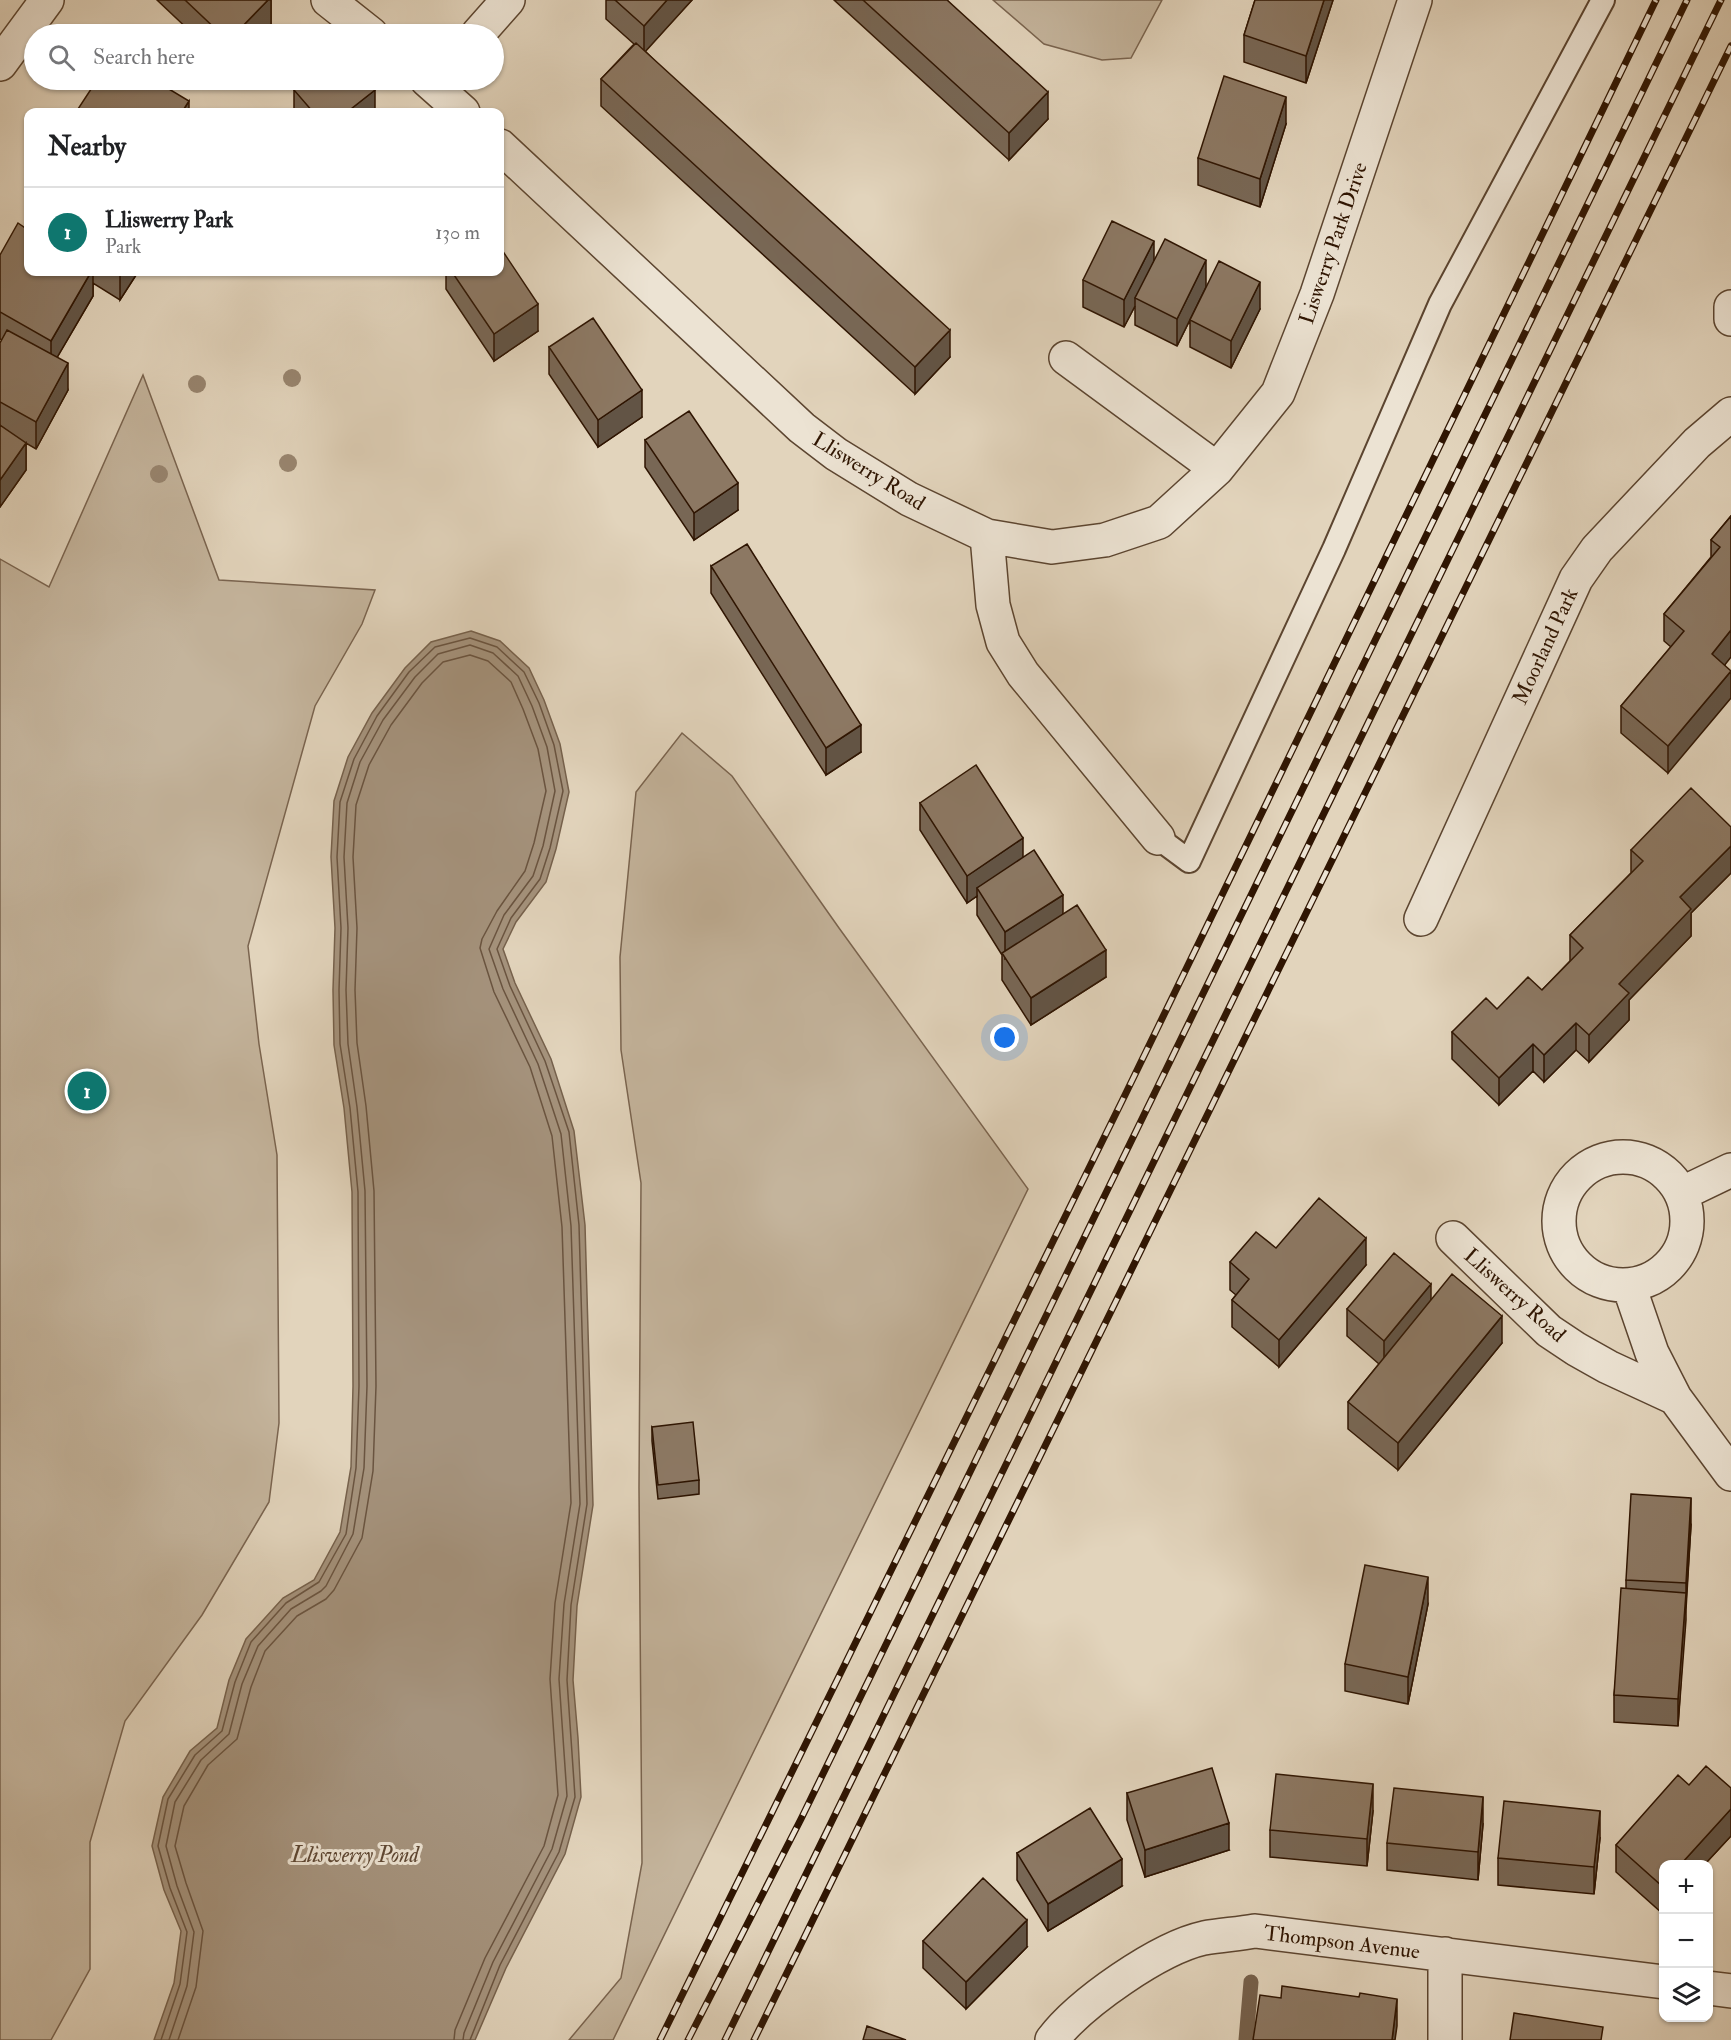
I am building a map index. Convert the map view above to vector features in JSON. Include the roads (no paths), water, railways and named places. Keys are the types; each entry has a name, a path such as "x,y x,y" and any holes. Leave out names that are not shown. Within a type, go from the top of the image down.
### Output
{"street":[{"path":"29,24 47,0"},
{"path":"328,0 358,24"},
{"path":"487,24 508,0"},
{"name":"Liswerry Park Drive","path":"987,536 1052,547 1105,540 1159,522 1217,469 1278,393 1317,294 1415,0"},
{"path":"0,64 24,31"},
{"path":"442,90 459,108"},
{"name":"Lliswerry Road","path":"504,150 810,434 836,454 909,499 987,536"},
{"path":"1731,307 1731,319"},
{"path":"1066,358 1217,469"},
{"name":"Moorland Park","path":"1421,919 1576,579 1597,549 1697,443 1731,414"},
{"path":"987,536 993,605 1003,642 1023,674 1158,838"},
{"path":"1632,1156 1653,1162 1670,1175 1683,1193 1689,1217 1685,1242 1673,1263 1653,1279 1629,1286 1608,1284 1588,1276 1572,1261 1562,1242 1558,1220 1562,1199 1574,1180 1590,1166 1610,1157 1632,1156"},
{"path":"1683,1193 1731,1170"},
{"name":"Lliswerry Road","path":"1453,1238 1549,1331 1608,1367 1675,1398"},
{"name":"Lliswerry Road","path":"1629,1286 1652,1353 1675,1398 1731,1474"},
{"name":"Thompson Avenue","path":"1052,2040 1096,1998 1163,1954 1203,1939 1255,1931 1659,1981"},
{"path":"1445,1954 1445,2040"},
{"path":"1713,1989 1731,1991"}],"lane":[{"path":"1158,838 1189,861 1334,549 1440,304 1603,0"}],"water":[{"name":"Lliswerry Pond","path":"471,631 500,641 529,668 544,700 560,744 569,792 546,882 516,922 503,949 515,983 551,1059 574,1131 585,1225 593,1505 577,1606 573,1680 581,1797 565,1854 506,1968 475,2040 154,2040 174,1983 181,1931 164,1890 152,1846 163,1797 190,1751 217,1728 229,1680 246,1639 283,1598 314,1580 340,1532 351,1467 352,1192 344,1108 334,1045 335,928 331,857 334,801 348,757 372,713 405,668 431,642"}],"waterway":[{"path":"1246,2040 1251,1982"}],"railway":[{"path":"660,2040 1125,1095 1656,0"},
{"path":"688,2040 801,1819 1687,0"},
{"path":"725,2040 1721,0"},
{"path":"754,2040 1731,46"}],"place":[{"name":"Lliswerry Park","path":"87,1091"}]}
